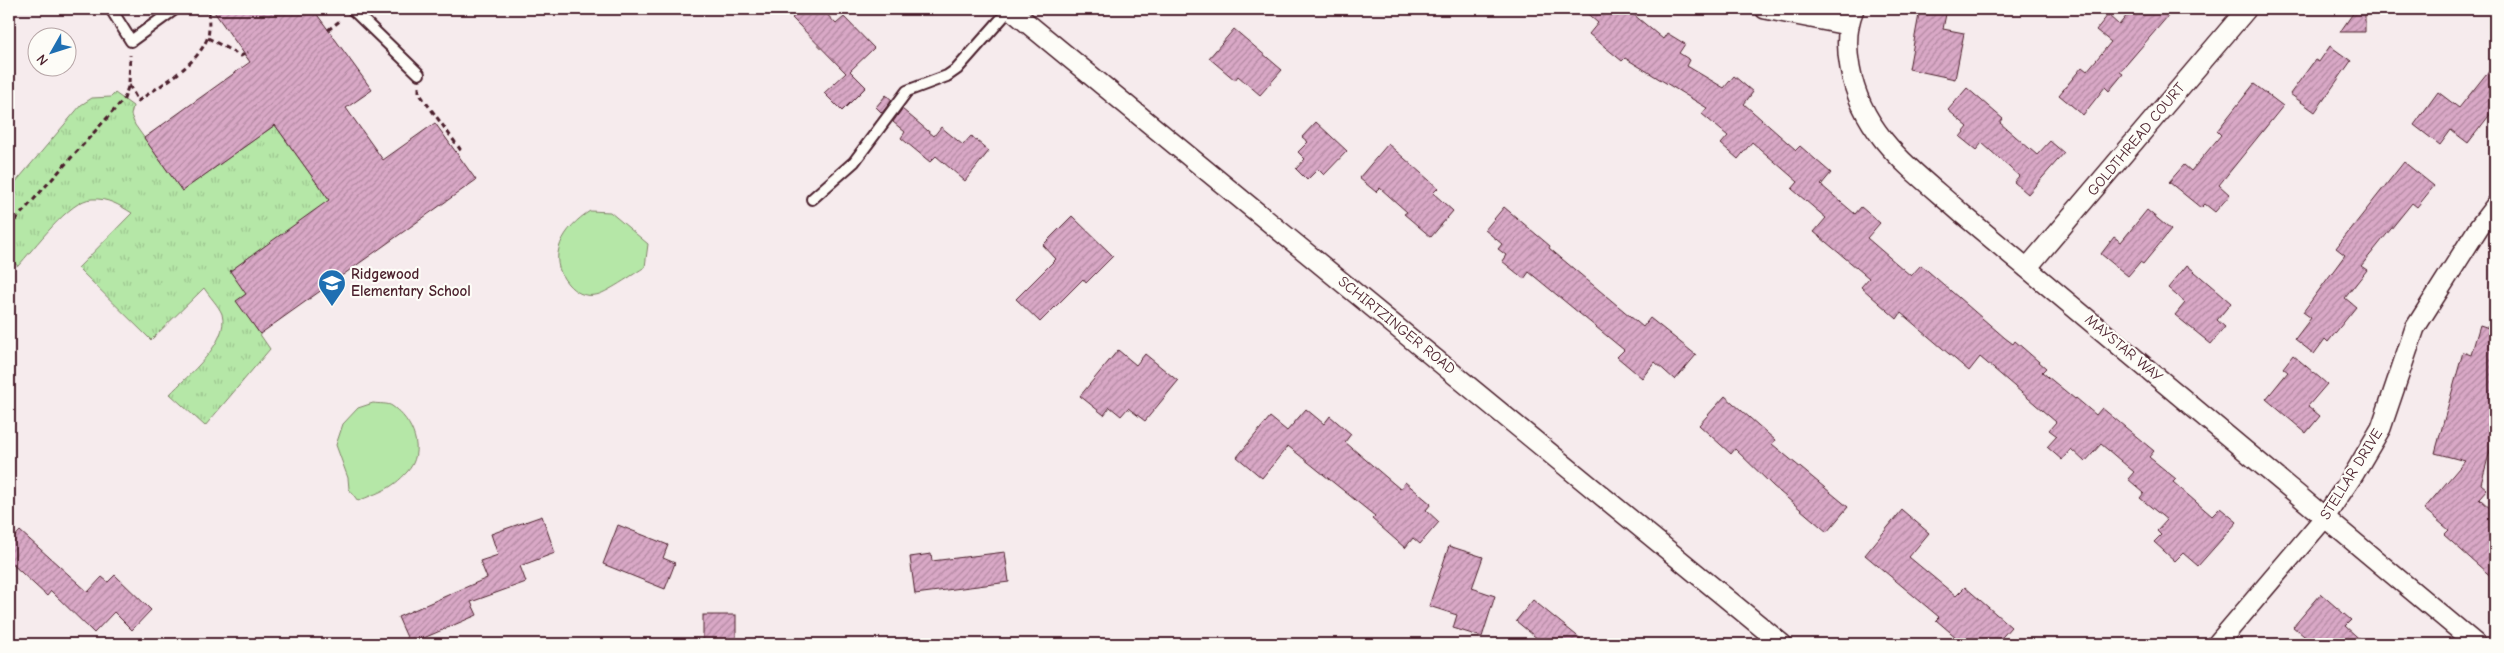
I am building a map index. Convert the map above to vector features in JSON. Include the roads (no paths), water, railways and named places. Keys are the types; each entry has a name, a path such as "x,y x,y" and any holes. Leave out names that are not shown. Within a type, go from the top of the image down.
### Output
{"street":[{"name":"SCHIRTZINGER ROAD","path":"1010,9 1782,644"},
{"path":"1765,9 1851,17"},
{"name":"GOLDTHREAD COURT","path":"2027,268 2246,10"},
{"name":"MAYSTAR WAY","path":"1851,17 1847,56 1854,90 1868,120 1884,142 1947,200 2027,268 2476,644"},
{"name":"STELLAR DRIVE","path":"2217,644 2325,517 2354,474 2381,428 2415,328 2479,227 2495,206"}],"lane":[{"path":"111,9 131,41 175,9"},
{"path":"352,9 419,74"},
{"path":"812,200 854,162 907,91 946,76 957,69 1010,9"}],"place":[{"name":"Ridgewood Elementary School","path":"332,307"}]}
